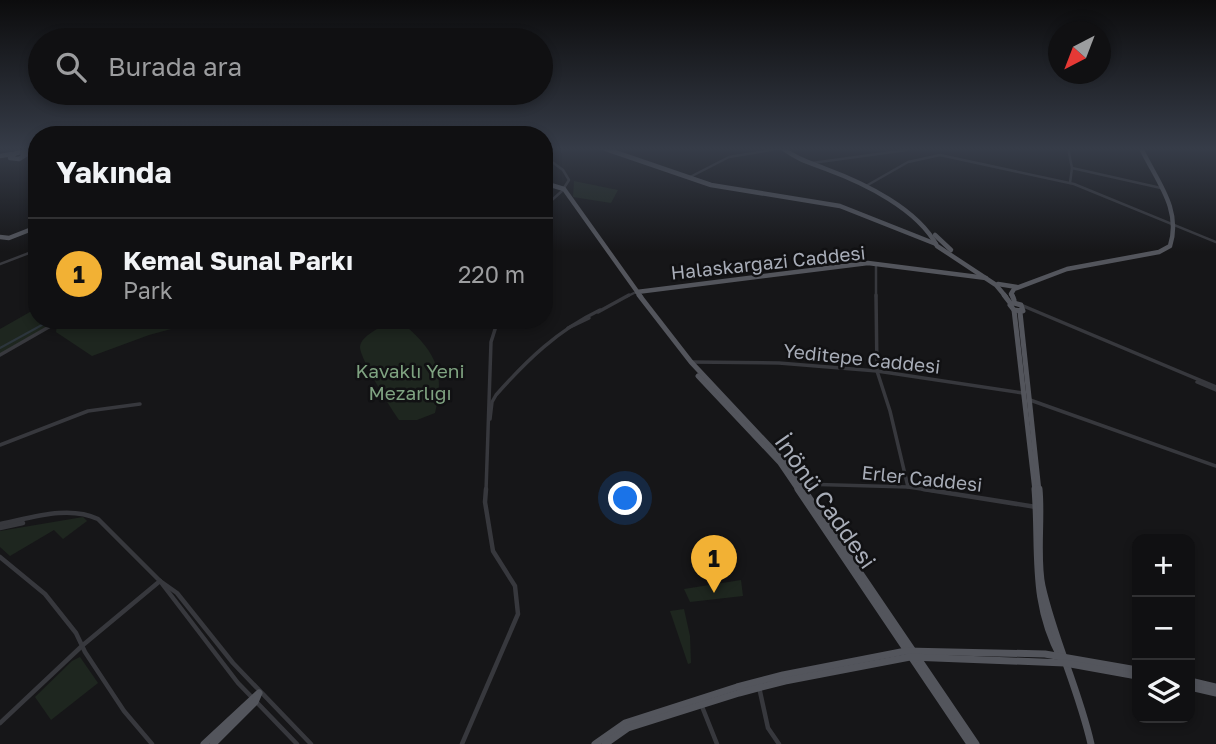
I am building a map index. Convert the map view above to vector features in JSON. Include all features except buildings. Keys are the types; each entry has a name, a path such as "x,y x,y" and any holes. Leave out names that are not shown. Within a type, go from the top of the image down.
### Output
{"main road":[{"path":"707,183 753,194 814,200 840,206 943,247 944,244"},
{"path":"853,183 884,196 905,210 944,244 998,284 1017,307"},
{"path":"1091,744 1083,708 1036,590 1039,508 1017,307 1012,290 1067,270 1166,250 1172,244 1176,228 1174,215 1158,183"},
{"path":"561,189 568,184"},
{"path":"568,184 569,197"},
{"path":"553,186 561,189 569,197 579,215"},
{"path":"863,187 918,222 937,244 999,288 1017,307"},
{"path":"561,189 579,215"},
{"name":"İnönü Caddesi","path":"579,215 634,292 697,372 753,430 796,484 970,744"},
{"path":"0,236 10,236 28,229"},
{"path":"715,280 874,262 980,274"},
{"name":"Halaskargazi Caddesi","path":"634,292 834,266 876,264 986,278"},
{"path":"998,284 1023,286"},
{"path":"681,351 697,372"},
{"path":"595,744 625,723 700,701 759,685 911,654 1063,658 1132,669"},
{"name":"İnönü Caddesi","path":"911,654 976,744"},
{"path":"1063,658 1132,675"},
{"path":"1195,682 1216,687"},
{"path":"1195,688 1216,693"},
{"path":"204,744 255,698"},
{"path":"213,744 255,698"},
{"path":"605,744 628,728 700,701"}],"street":[{"path":"863,187 871,183"},
{"path":"1070,183 1216,242"},
{"path":"1138,183 1161,188"},
{"path":"553,198 561,189"},
{"path":"0,264 28,253"},
{"path":"876,264 877,371 890,411 908,487"},
{"path":"462,744 518,614 517,592 493,551 487,522 485,502 492,402 556,334 634,292"},
{"path":"1017,307 1038,313 1216,388"},
{"path":"0,355 45,329"},
{"path":"490,421 491,342 495,329"},
{"name":"Yeditepe Caddesi","path":"691,362 779,363 877,371 1028,396 1216,466"},
{"path":"489,387 496,391 506,385"},
{"path":"0,445 88,411 140,404"},
{"name":"Erler Caddesi","path":"796,484 908,487 1039,508"},
{"path":"1,525 73,513 92,514 160,581 173,601 297,744"},
{"path":"0,556 45,594 83,645 124,711 152,744"},
{"path":"160,581 167,583 179,596 255,698 311,744"},
{"path":"0,723 83,645 160,581"},
{"path":"173,601 179,596"},
{"path":"759,685 768,729 779,744"},
{"path":"700,701 717,744"}],"green space":[{"path":"574,183 618,190 611,203 573,197"},
{"path":"28,313 28,329 43,329 0,354 0,329"},
{"path":"56,329 171,329 92,356 56,332"},
{"name":"Kavaklı Yeni Mezarlığı","path":"378,329 408,329 421,341 429,351 438,372 435,413 417,420 399,420 361,353 361,342"},
{"path":"83,517 87,521 63,539 54,530 10,556 0,547 0,531"},
{"path":"741,580 743,596 690,602 684,589"},
{"path":"684,609 690,636 691,663 688,664 670,611"},
{"path":"80,657 98,683 51,720 35,697 72,661"}],"waterway":[{"path":"0,348 35,329"}],"place":[{"name":"Kemal Sunal Parkı","path":"714,593"}]}
